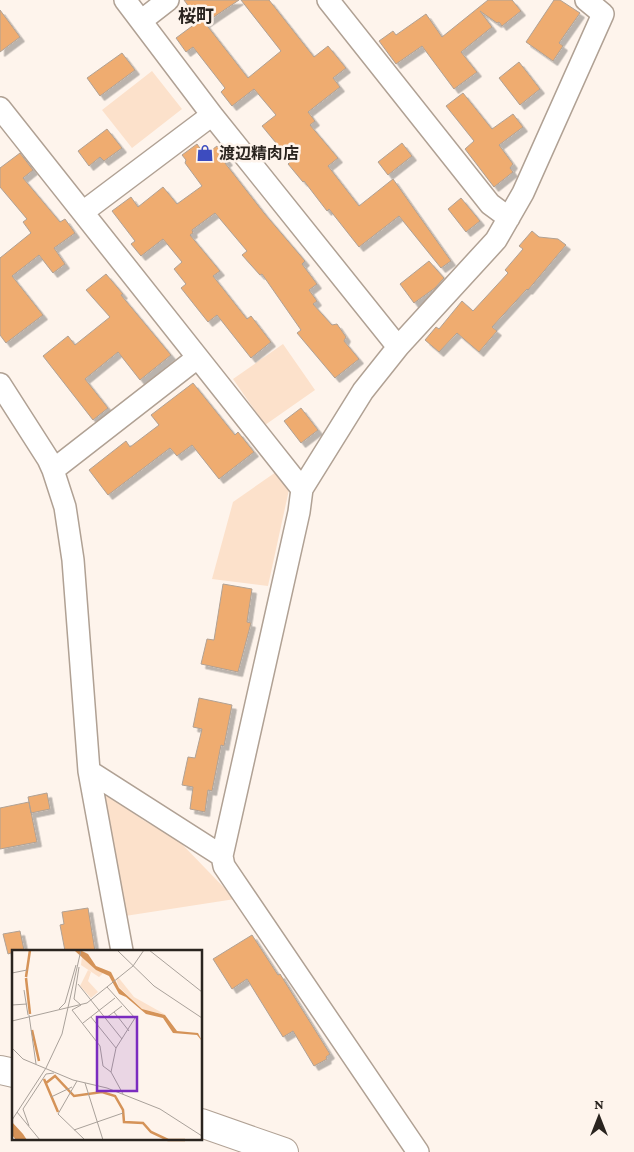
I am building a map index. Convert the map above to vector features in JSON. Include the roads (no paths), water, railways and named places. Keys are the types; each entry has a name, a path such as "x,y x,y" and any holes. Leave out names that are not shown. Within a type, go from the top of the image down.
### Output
{"main road":[{"path":"202,1123 284,1152"}],"street":[{"path":"125,0 212,115 398,347"},
{"path":"142,21 168,0"},
{"path":"328,0 490,204 509,218"},
{"path":"418,1152 224,866 222,856 297,521 302,489 363,391 398,347 496,240 509,218 523,193 603,14 586,0"},
{"path":"0,108 302,489"},
{"path":"83,212 212,115"},
{"path":"54,470 197,358"},
{"path":"0,384 54,470 65,507 73,560 89,771 122,950"},
{"path":"89,771 222,856"}],"place":[{"name":"渡辺精肉店","path":"205,153"}],"district":[{"name":"桜町","path":"196,16"}]}
